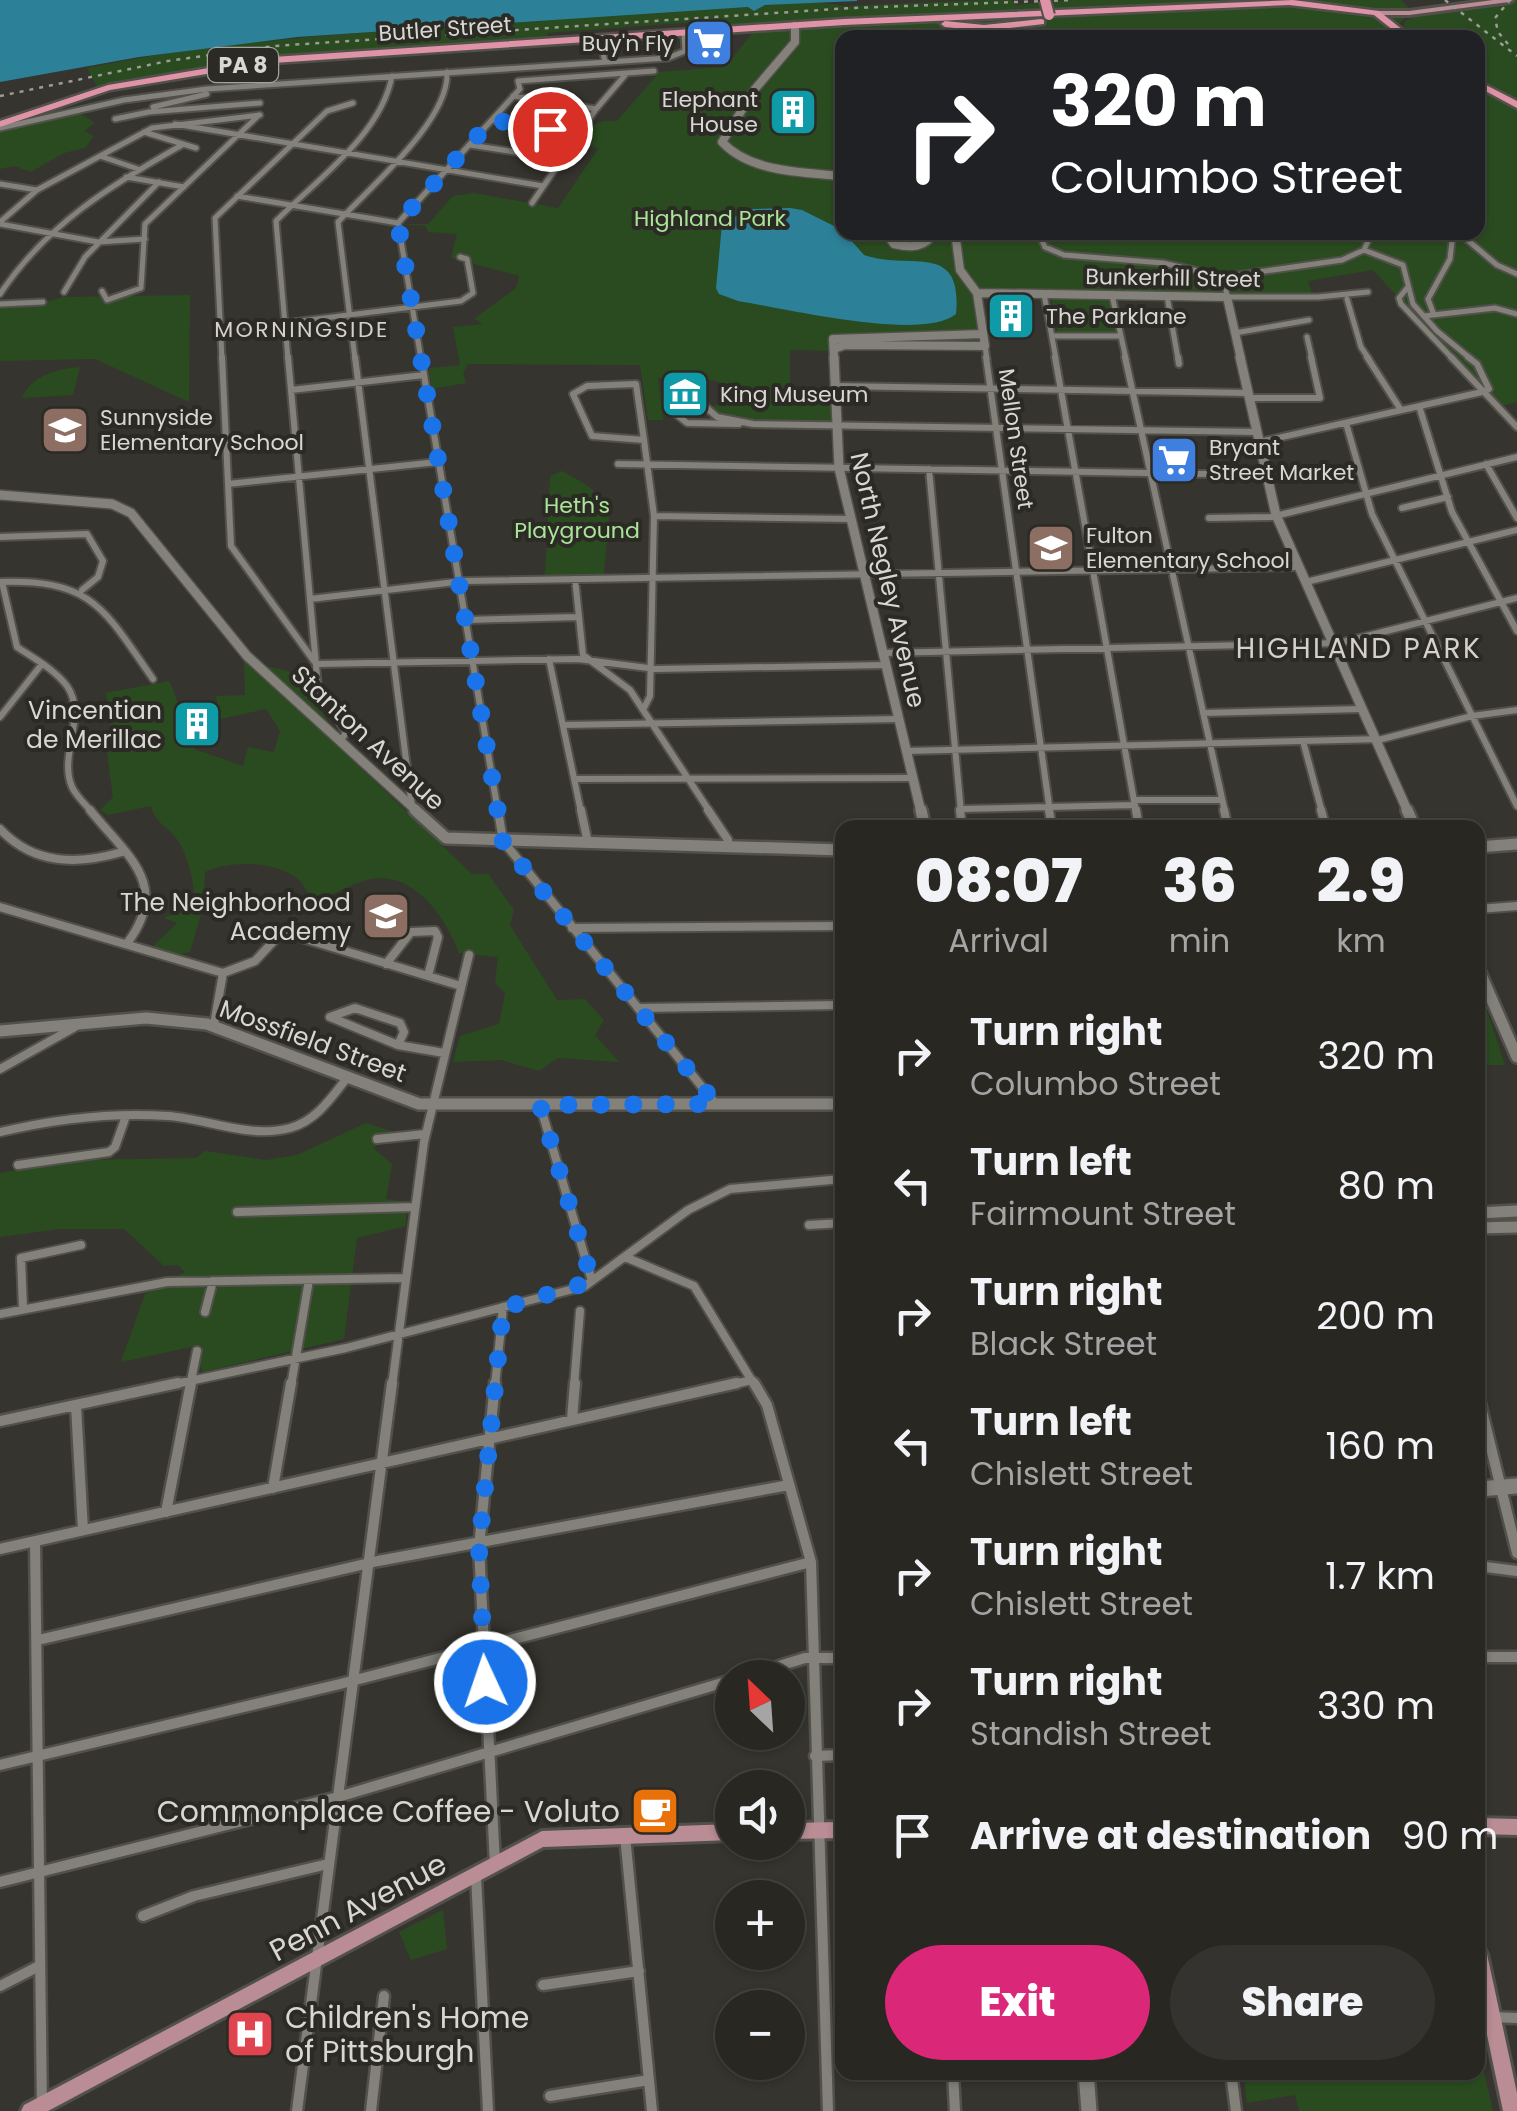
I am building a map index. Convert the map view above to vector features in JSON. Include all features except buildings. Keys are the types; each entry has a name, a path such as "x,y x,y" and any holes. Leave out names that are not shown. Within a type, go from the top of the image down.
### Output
{"highway":[{"path":"901,20 1050,7 1289,2 1376,13 1399,30"},
{"path":"1050,7 1035,21 988,26 960,22 1050,7 1190,5"},
{"path":"901,20 980,28 1037,22 1050,7"},
{"path":"1344,8 1396,30"},
{"name":"Butler Street","path":"0,126 108,88 254,62 901,20"},
{"path":"1485,88 1517,105"}],"main road":[{"path":"1376,13 1420,12 1509,0"},
{"path":"1404,30 1402,21 1420,12"},
{"path":"795,26 796,42 755,89 722,142 731,152 747,158 835,175"},
{"path":"891,240 911,247 929,240"},
{"name":"Mellon Street","path":"957,240 961,272 977,293 985,346"},
{"name":"Bunkerhill Street","path":"977,293 1227,297"},
{"path":"1227,297 1276,515 1411,820"},
{"path":"833,344 983,334"},
{"path":"833,344 985,346"},
{"name":"North Negley Avenue","path":"833,344 839,468 922,820"},
{"name":"Stanton Avenue","path":"0,495 112,504 131,512 247,656 446,838 835,850"},
{"path":"1485,984 1517,1056"},
{"name":"Mossfield Street","path":"0,1031 146,1018 214,1025 347,1078 430,1105 835,1104"},
{"path":"1485,1213 1517,1211"},
{"path":"1485,1228 1517,1227"},
{"path":"1485,1488 1517,1486"},
{"path":"1485,1826 1517,1826"},
{"path":"805,1830 835,1830"},
{"name":"Penn Avenue","path":"38,2109 542,1840 715,1833"},
{"path":"1485,1988 1491,2017 1487,2036 1512,2111"},
{"path":"1087,2080 1090,2111"}],"street":[{"path":"0,126 131,99 239,86 678,56 687,48 684,34"},
{"path":"600,39 605,62"},
{"path":"506,45 510,56"},
{"path":"398,223 520,89 518,81 654,70"},
{"path":"413,808 338,222 420,134 448,90 447,72"},
{"path":"532,203 596,109 626,74"},
{"path":"340,741 346,732 318,688 276,221 366,128 392,90 392,76"},
{"path":"239,86 115,119 148,112 260,103"},
{"path":"513,96 596,109"},
{"path":"317,664 231,546 214,218 328,111 354,103"},
{"path":"0,223 37,190 144,132 175,124 260,115 146,224 141,288 106,300 102,291"},
{"path":"492,120 579,134"},
{"path":"175,124 543,186"},
{"path":"144,132 196,148"},
{"path":"0,294 19,260 90,197 182,145"},
{"path":"470,145 561,160"},
{"path":"100,156 140,169"},
{"path":"126,177 184,187"},
{"path":"64,292 85,257 158,182"},
{"path":"0,184 37,190"},
{"path":"237,196 398,223"},
{"path":"0,223 101,242 144,239"},
{"path":"398,223 503,842 716,1104"},
{"path":"716,420 699,401 676,406 676,414 684,422 1141,430 1258,437 1346,423 1489,389 1480,370 1409,298 1403,265 1364,250 1330,263 1224,277 1157,262 1064,255 1045,247 1042,240"},
{"path":"1364,250 1368,240"},
{"path":"1434,316 1428,299 1450,259 1454,240"},
{"path":"1465,240 1497,265 1517,274"},
{"path":"220,331 461,301 473,293 466,259 460,257"},
{"path":"1224,277 1227,297"},
{"path":"1407,288 1398,300 1401,304 1517,428"},
{"name":"Bunkerhill Street","path":"1227,297 1318,297 1368,292"},
{"path":"1044,294 1138,820"},
{"path":"1112,295 1226,820"},
{"path":"1167,296 1179,364"},
{"path":"1347,299 1361,347 1401,410"},
{"path":"0,304 43,302"},
{"path":"1424,316 1495,308 1517,314"},
{"path":"1235,332 1309,320"},
{"path":"1052,336 1121,336"},
{"path":"835,386 1133,391 1315,399 1322,395 1307,337"},
{"name":"Mellon Street","path":"985,346 1051,820"},
{"path":"291,390 424,376"},
{"path":"643,710 650,696 654,516 644,440 636,383 587,386 575,391 572,397 598,439 644,440"},
{"path":"1418,406 1448,497 1517,631"},
{"path":"1346,423 1366,493 1394,560 1517,806"},
{"path":"1209,518 1276,515 1517,457"},
{"path":"228,484 438,462"},
{"path":"618,464 1267,474"},
{"path":"1486,464 1517,518"},
{"path":"929,469 962,820"},
{"path":"1402,508 1448,497"},
{"path":"654,516 851,519"},
{"path":"1306,582 1517,530"},
{"path":"0,538 87,534 103,561 98,577 82,590"},
{"path":"310,599 459,582 1298,566"},
{"path":"575,579 587,659 630,690 728,840 728,848"},
{"path":"128,942 146,914 146,878 72,788 68,768 75,704 61,679 12,639 1,582 48,580 82,590 101,608 153,679"},
{"path":"317,664 587,659 650,669 884,659 946,650 1332,643 1517,598"},
{"path":"466,620 578,617"},
{"path":"549,659 588,843"},
{"path":"0,717 42,664"},
{"path":"1203,713 1362,709"},
{"path":"906,751 1375,739 1472,716 1517,710"},
{"path":"564,725 899,720"},
{"path":"1303,741 1324,820"},
{"path":"574,779 913,778"},
{"path":"961,810 1222,800"},
{"path":"0,829 20,850 53,860 84,860 122,852"},
{"path":"1485,846 1517,844"},
{"path":"1485,908 1517,906"},
{"path":"0,907 222,973 255,960 268,951 282,932 461,986"},
{"path":"386,964 410,930 421,926 438,934 428,976"},
{"path":"572,928 835,926"},
{"path":"298,2111 425,1134 469,955"},
{"path":"214,1025 222,973"},
{"path":"638,1008 835,1005"},
{"path":"398,1045 404,1032 400,1023 356,1006 346,1006 330,1017 398,1045 444,1053"},
{"path":"0,1069 85,1022"},
{"path":"0,1132 78,1117 172,1116 274,1132 312,1120 347,1078"},
{"path":"540,1105 592,1281"},
{"path":"18,1165 109,1152 116,1147 126,1116"},
{"path":"378,1139 425,1134"},
{"path":"0,1421 398,1335 503,1308 592,1281 708,1198 730,1188 835,1179"},
{"path":"237,1212 415,1207"},
{"path":"809,1225 835,1223"},
{"path":"23,1310 21,1258 81,1245"},
{"path":"625,1257 694,1286 752,1380 767,1405 810,1562 828,2111"},
{"path":"0,1314 138,1286 406,1278"},
{"path":"274,1488 308,1280"},
{"path":"205,1312 214,1282"},
{"path":"495,1864 480,1541 503,1308"},
{"path":"572,1419 580,1312"},
{"path":"166,1512 198,1350"},
{"path":"0,1549 752,1380"},
{"path":"76,1406 84,1530"},
{"path":"1485,1424 1517,1553"},
{"path":"38,1640 369,1563 789,1486"},
{"path":"35,1541 38,2109"},
{"path":"0,1765 810,1562"},
{"path":"1485,1567 1517,1571"},
{"path":"1485,1657 1517,1657"},
{"path":"805,1660 835,1658"},
{"path":"0,1882 338,1796 715,1685"},
{"path":"815,1756 835,1755"},
{"path":"625,1836 652,2111"},
{"path":"144,1916 194,1896 328,1864"},
{"path":"476,1876 488,2111"},
{"path":"0,1986 38,1966"},
{"path":"543,1985 639,1971"},
{"path":"371,2111 384,1996"},
{"path":"1491,2017 1517,2018"},
{"path":"550,2096 649,2080"},
{"path":"953,2080 955,2111"},
{"path":"1232,2080 1236,2111"}],"green space":[{"name":"Highland Park","path":"986,0 1012,0 1015,5 1070,0 1401,0 1412,11 1395,30 835,30 835,240 1485,240 1485,91 1517,109 1517,402 1499,407 1373,270 1308,281 1313,297 978,293 983,334 976,337 980,344 840,344 840,338 835,337 834,351 790,350 790,387 835,387 837,425 723,419 706,407 729,403 729,385 712,380 658,378 663,420 648,420 640,365 468,364 463,373 466,383 432,389 429,368 460,365 453,327 484,324 474,319 516,288 519,276 451,258 457,234 399,224 428,224 453,196 474,193 558,208 598,149 578,141 594,125 617,121 656,76 643,73 725,67 758,26 714,28 710,21 547,33 548,40 281,56 98,88 87,68 228,45 371,32 678,11 749,7 754,10 759,6 792,4 843,6"},
{"path":"1517,0 1517,102 1485,85 1485,30 1407,30 1404,22 1416,16"},
{"path":"80,113 95,123 84,131 94,136 85,148 64,153 31,172 14,166 0,169 0,128"},
{"path":"190,295 189,402 95,359 0,361 0,305 33,306 63,297"},
{"path":"1051,297 1108,298 1116,335 1058,334"},
{"path":"80,367 73,395 22,398 32,384 46,375"},
{"name":"Heth's Playground","path":"562,471 604,501 609,522 604,574 545,576 550,476"},
{"path":"244,661 308,676 309,688 345,753 472,874 488,874 514,910 510,925 557,1000 585,999 604,1020 595,1035 619,1062 558,1058 539,1071 501,1060 453,1062 460,1036 499,1024 505,993 495,983 498,957 459,953 427,900 402,883 388,879 365,881 313,902 300,881 280,869 254,864 215,868 205,872 203,908 190,952 176,955 153,946 177,923 164,918 194,903 192,879 180,844 151,806 108,815 100,810 113,797 107,753 112,713 105,693 170,681 194,749 243,766 248,747 274,752 280,731 266,709 220,719 216,696 245,695"},
{"path":"1485,1005 1505,1065 1485,1065"},
{"path":"366,1123 397,1133 373,1148 392,1164 386,1199 407,1202 406,1226 357,1238 344,1339 203,1372 191,1347 121,1362 145,1294 185,1272 178,1265 164,1266 124,1229 60,1229 0,1237 0,1173 81,1160 196,1158 205,1151 266,1160 297,1155"},
{"path":"443,1910 447,1949 411,1960 399,1932"},
{"path":"1485,2076 1493,2111 1299,2111 1295,2095 1247,2103 1244,2080 1485,2080"}],"water":[{"path":"0,0 857,1 765,5 754,11 748,7 297,37 139,57 0,82"},
{"path":"749,209 802,210 835,226 835,240 851,240 864,255 942,267 951,276 956,291 956,314 939,322 884,324 786,310 719,294 716,288 722,224"}],"railway":[{"path":"0,96 168,61 274,46 851,8 1072,0"},
{"path":"1445,0 1484,30"},
{"path":"1508,44 1498,32 1495,18 1510,0"},
{"path":"1485,31 1517,56"}],"place":[{"name":"Buy'n Fly","path":"709,43"},
{"name":"Elephant House","path":"793,112"},
{"name":"The Parklane","path":"1011,316"},
{"name":"King Museum","path":"685,394"},
{"name":"Sunnyside Elementary School","path":"65,430"},
{"name":"Bryant Street Market","path":"1174,460"},
{"name":"Fulton Elementary School","path":"1051,548"},
{"name":"Vincentian de Merillac","path":"197,724"},
{"name":"The Neighborhood Academy","path":"386,916"},
{"name":"Commonplace Coffee - Voluto","path":"655,1811"},
{"name":"Children's Home of Pittsburgh","path":"250,2034"}],"district":[{"name":"MORNINGSIDE","path":"302,329"},
{"name":"HIGHLAND PARK","path":"1359,648"}],"route":[{"path":"485,1682 479,1547 503,1308 592,1281 540,1105 716,1104 502,837 398,223 492,120 550,129"}]}
